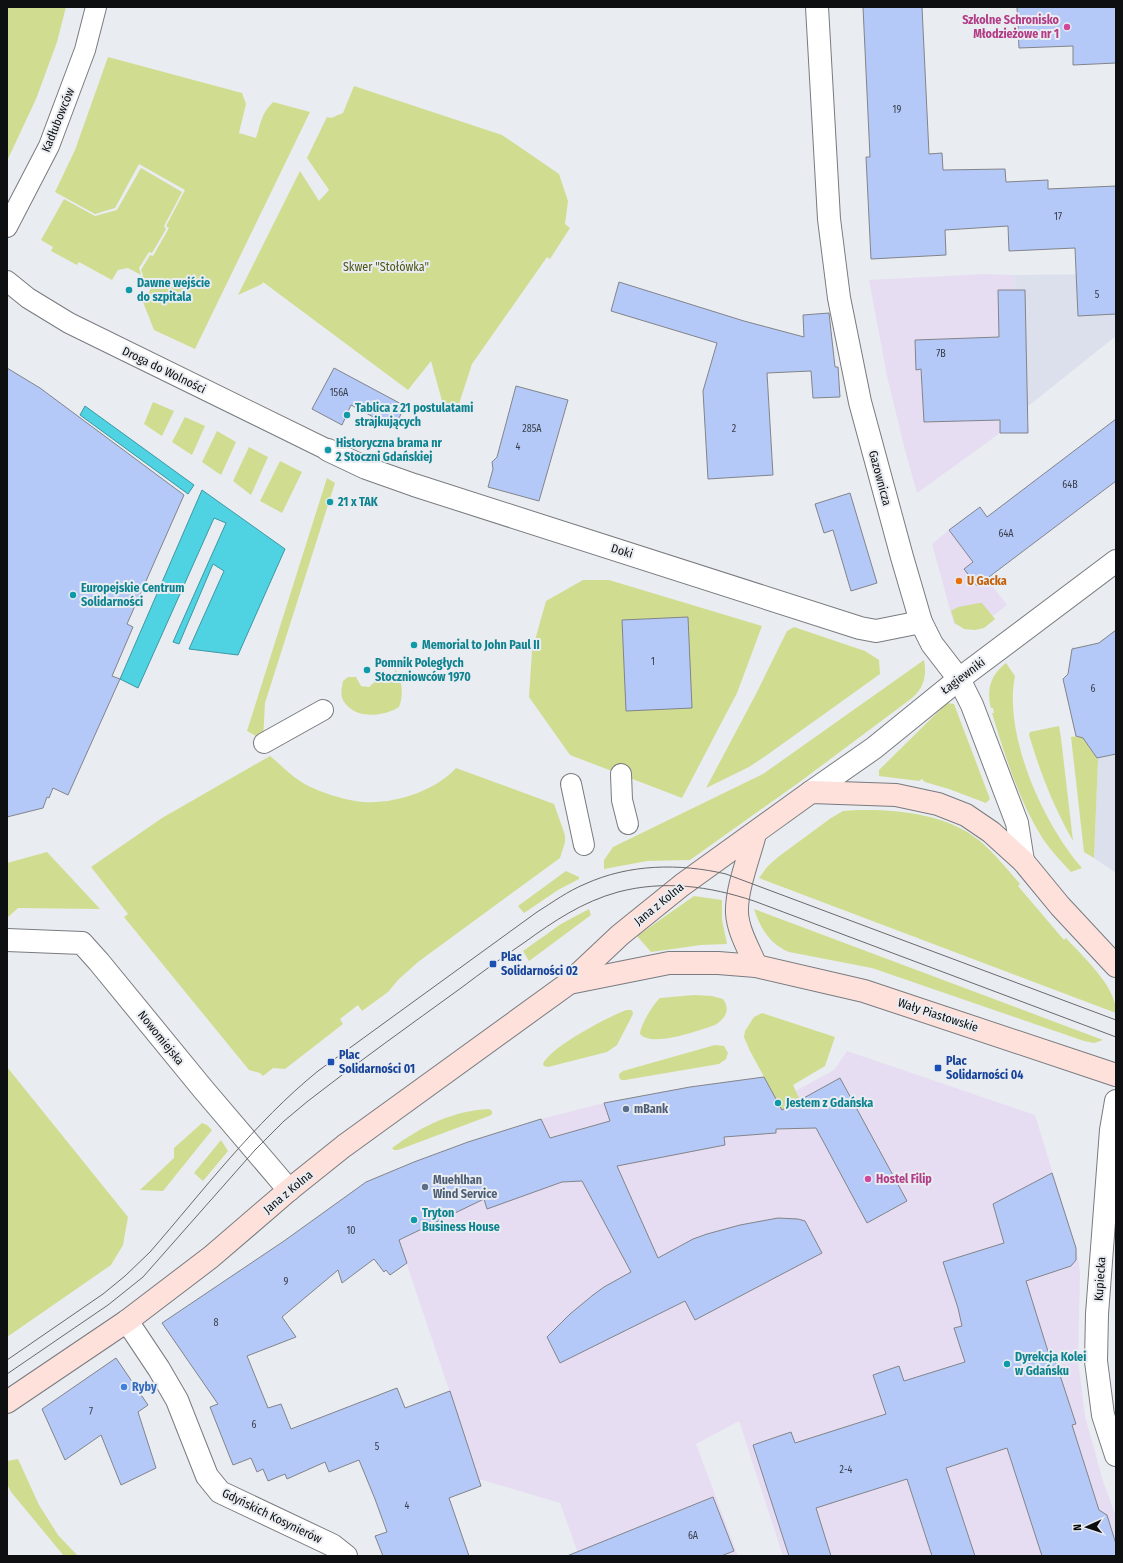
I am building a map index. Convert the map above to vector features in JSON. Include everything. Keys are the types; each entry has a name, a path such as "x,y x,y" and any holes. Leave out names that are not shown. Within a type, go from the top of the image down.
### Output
{"main road":[{"path":"756,966 740,930 737,914 738,896 755,834 811,792 896,795 938,804 966,815 991,832 1023,861 1060,906 1116,966"},
{"name":"Jana z Kolna","path":"7,1402 127,1321 211,1257 289,1190 344,1146 570,983 620,935 675,890 755,834"},
{"name":"Jana z Kolna","path":"570,983 669,963 718,963 756,966"},
{"name":"Wały Piastowskie","path":"756,966 864,991 1116,1075"}],"street":[{"name":"Kadłubowców","path":"7,227 49,146 85,50 96,7"},
{"name":"Gazownicza","path":"817,7 829,219 834,264 860,402 921,622 932,644 958,679"},
{"name":"Droga do Wolności","path":"7,280 28,298 69,323 328,450"},
{"name":"Doki","path":"328,450 366,468 414,485 860,628 876,631 921,622"},
{"name":"Łagiewniki","path":"811,792 874,748 958,679 1116,561"},
{"path":"958,679 972,705 1017,823 1023,861"},
{"path":"264,743 323,710"},
{"path":"621,774 622,800 628,824"},
{"path":"571,784 584,845"},
{"name":"Nowomiejska","path":"7,940 82,943 289,1190"},
{"name":"Kupiecka","path":"1116,1101 1110,1138 1097,1314 1096,1361 1103,1414 1116,1455"},
{"name":"Gdyńskich Kosynierów","path":"127,1321 160,1369 173,1394 208,1476 220,1492 332,1544 346,1556"}],"shaded area":[{"path":"984,274 1014,275 1015,290 998,290 1000,433 917,493 887,376 869,280"},
{"path":"1116,274 1116,336 1027,407 1000,433 998,290 1015,290 1014,275"},
{"path":"949,530 1007,605 974,630 954,624 932,544"},
{"path":"1116,630 1116,873 1094,858 1098,760 1077,736 1072,647 1078,648 1097,643"},
{"path":"847,1051 1035,1115 1078,1258 1080,1273 1078,1360 1085,1416 1103,1481 1116,1517 1116,1556 783,1556 739,1421 696,1444 738,1556 579,1556 560,1503 479,1479 397,1235 468,1142 541,1119 604,1103 719,1083 764,1077 777,1101 834,1070"}],"green space":[{"path":"7,7 66,7 57,42 36,99 7,161"},
{"path":"108,57 242,93 246,104 239,133 256,138 260,123 269,106 273,102 310,112 195,349 154,330 143,302 153,285 141,278 143,275 141,270 150,255 153,256 169,228 166,226 185,190 139,164 115,208 95,214 55,192 75,150"},
{"name":"Skwer \"Stołówka\"","path":"354,86 502,135 559,174 568,201 565,224 570,228 550,259 547,257 472,364 457,410 444,408 431,361 408,390 263,282 262,284 238,295 300,171 319,201 329,190 307,158 327,117 331,118 343,113"},
{"path":"141,168 182,192 164,226 166,229 152,253 149,252 139,268 141,275 128,268 118,270 112,280 79,262 77,265 51,251 53,247 41,240 64,199 95,216 117,210"},
{"path":"153,402 174,411 162,436 144,424"},
{"path":"185,417 205,426 192,455 172,442"},
{"path":"217,431 236,442 221,475 202,462"},
{"path":"249,447 268,457 251,495 233,481"},
{"path":"280,461 302,472 282,513 260,501"},
{"path":"327,478 335,483 265,703 263,740 247,731"},
{"path":"583,580 609,580 762,626 737,693 682,798 570,755 529,697 532,651 546,601"},
{"path":"982,603 995,619 984,628 975,630 964,629 955,623 951,611 958,607"},
{"path":"794,627 865,651 879,660 880,674 749,767 706,788 756,694 787,631"},
{"path":"924,660 924,681 922,686 912,698 801,781 690,860 647,861 604,869 604,860 613,847 763,774"},
{"path":"1006,663 1015,676 1013,699 1015,724 1029,777 1053,828 1082,868 1071,872 1049,848 1034,824 1013,778 992,713 994,713 993,708 991,708 989,695 991,683 993,677"},
{"path":"396,670 402,688 399,707 385,713 369,715 361,714 354,711 343,700 341,693 343,681 348,677 356,677 361,686 369,687 378,679 392,676"},
{"path":"947,703 954,704 990,799 986,803 925,782 922,779 919,781 879,776 879,770"},
{"path":"1059,726 1073,841 1048,790 1029,735 1030,732"},
{"path":"1077,736 1083,738 1098,760 1094,858 1084,852 1071,737"},
{"path":"270,756 306,785 331,795 364,802 388,801 414,794 437,783 456,768 554,804 565,835 565,842 560,858 418,962 398,980 388,992 362,1011 358,1005 340,1019 343,1024 285,1069 273,1068 263,1076 260,1073 249,1070 124,917 128,914 91,867 162,818"},
{"path":"857,810 905,812 938,819 967,832 980,841 996,856 1020,884 1018,886 1064,940 1066,938 1098,973 1111,993 1115,1003 1116,1013 759,878 767,867 778,857 831,818 843,811"},
{"path":"47,852 100,909 18,908 7,918 7,863"},
{"path":"566,871 579,877 579,879 558,890 524,913 518,906"},
{"path":"694,896 722,900 722,920 727,944 701,945 651,952 637,936"},
{"path":"589,909 591,915 529,961 523,951 561,924"},
{"path":"754,909 1103,1040 1094,1043 1084,1041 872,968 789,952 776,945 771,940 759,923"},
{"path":"694,995 712,996 723,999 727,1010 722,1020 715,1025 688,1034 665,1039 646,1038 640,1034 647,1015 660,998"},
{"path":"626,1010 632,1010 633,1014 617,1045 607,1052 548,1067 544,1066 543,1064 556,1049 580,1033"},
{"path":"762,1013 835,1037 825,1066 793,1085 800,1100 782,1110 744,1037 745,1031 754,1017"},
{"path":"715,1045 724,1046 728,1053 726,1059 719,1064 625,1080 621,1080 619,1077 619,1074 623,1071"},
{"path":"7,1067 128,1217 123,1245 111,1265 7,1337"},
{"path":"489,1109 492,1111 492,1114 489,1116 398,1150 394,1150 392,1148 415,1133 450,1116 475,1110"},
{"path":"202,1123 207,1125 212,1130 163,1191 140,1190 174,1158 174,1148"},
{"path":"221,1140 228,1151 203,1181 194,1173"},
{"path":"18,1459 39,1505 58,1535 78,1556 64,1556 11,1492 7,1484 7,1461"}],"water":[{"path":"85,406 194,485 188,494 80,415"},
{"path":"202,490 285,549 238,655 189,649 224,571 213,564 179,644 173,642 226,523 214,518 138,688 120,679"}],"building":[{"path":"863,7 922,7 929,154 942,153 943,170 1005,169 1006,182 1048,180 1048,189 1116,186 1116,314 1078,316 1075,248 1009,251 1008,226 945,230 946,255 871,259 866,157 870,157"},
{"name":"Szkolne Schronisko Młodzieżowe nr 1","path":"1017,7 1116,7 1116,63 1073,65 1073,46 1019,48"},
{"path":"619,282 744,321 804,337 803,315 829,313 835,367 838,367 840,397 813,398 811,371 767,373 773,475 708,479 703,391 717,343 611,311"},
{"path":"998,290 1025,290 1028,433 1000,433 1000,420 924,422 921,369 916,370 915,340 999,337"},
{"name":"Europejskie Centrum Solidarności","path":"7,368 40,388 184,495 127,624 133,627 112,676 120,679 68,795 53,788 49,798 47,797 43,808 7,817"},
{"path":"334,368 405,406 394,428 351,405 342,425 312,409"},
{"path":"516,386 568,400 539,501 488,487 493,469 492,462 497,457"},
{"path":"1116,419 1116,481 977,586 964,569 973,562 949,530 980,507 987,517"},
{"path":"850,493 877,583 851,591 833,530 824,533 815,504"},
{"path":"688,617 692,708 626,711 622,620"},
{"path":"1116,630 1116,754 1097,758 1083,738 1076,736 1063,679 1068,674 1072,649 1099,643"},
{"path":"764,1077 782,1110 840,1078 907,1201 867,1223 816,1128 776,1129 776,1133 724,1137 725,1145 617,1166 658,1258 693,1239 707,1234 740,1225 778,1218 798,1219 805,1221 822,1253 695,1320 685,1301 560,1363 547,1337 570,1314 593,1295 631,1272 582,1181 562,1182 487,1209 484,1199 399,1240 407,1263 390,1275 386,1270 384,1272 374,1259 342,1283 338,1270 282,1317 296,1337 247,1356 268,1408 281,1404 291,1429 397,1388 405,1408 450,1391 481,1486 449,1498 469,1556 383,1556 375,1536 387,1532 359,1460 329,1472 325,1462 287,1479 285,1474 268,1481 263,1469 257,1472 251,1458 233,1465 210,1407 218,1404 162,1323 284,1241 366,1182 414,1162 468,1142 541,1119 550,1138 610,1121 604,1103 690,1087"},
{"name":"Dyrekcja Kolei w Gdańsku","path":"1052,1173 1076,1248 1076,1260 1071,1266 1026,1281 1051,1361 1055,1360 1076,1424 1072,1425 1099,1510 1107,1515 1116,1544 1116,1556 1042,1556 1007,1448 946,1468 975,1556 932,1556 907,1479 816,1508 831,1556 789,1556 753,1445 791,1432 795,1443 886,1414 873,1375 899,1366 904,1381 965,1362 954,1328 962,1326 958,1308 943,1262 1004,1243 993,1204"},
{"path":"116,1358 148,1405 138,1412 156,1468 121,1485 101,1435 65,1460 42,1409"},
{"path":"713,1497 734,1551 721,1556 567,1556"}],"tram line":[{"path":"7,1360 103,1294 125,1276 150,1252 230,1158 272,1112 318,1071 537,912 573,890 602,877 619,872 654,867 690,868 726,874 1116,1020"},
{"path":"7,1374 108,1305 143,1277 255,1150 284,1121 308,1101 384,1044 547,927 592,901 618,892 652,886 686,886 703,888 737,896 754,901 1116,1037"}],"place":[{"name":"Szkolne Schronisko Młodzieżowe nr 1","path":"1067,27"},
{"name":"Dawne wejście do szpitala","path":"129,290"},
{"name":"Tablica z 21 postulatami strajkujących","path":"347,415"},
{"name":"Historyczna brama nr 2 Stoczni Gdańskiej","path":"328,450"},
{"name":"21 x TAK","path":"330,502"},
{"name":"U Gacka","path":"959,581"},
{"name":"Europejskie Centrum Solidarności","path":"73,595"},
{"name":"Memorial to John Paul II","path":"414,645"},
{"name":"Pomnik Poległych Stoczniowców 1970","path":"367,670"},
{"name":"Plac Solidarności 02","path":"493,964"},
{"name":"Plac Solidarności 01","path":"331,1062"},
{"name":"Plac Solidarności 04","path":"938,1068"},
{"name":"Jestem z Gdańska","path":"778,1103"},
{"name":"mBank","path":"626,1109"},
{"name":"Hostel Filip","path":"868,1179"},
{"name":"Muehlhan Wind Service","path":"425,1187"},
{"name":"Tryton Business House","path":"414,1220"},
{"name":"Dyrekcja Kolei w Gdańsku","path":"1007,1364"},
{"name":"Ryby","path":"124,1387"}]}
